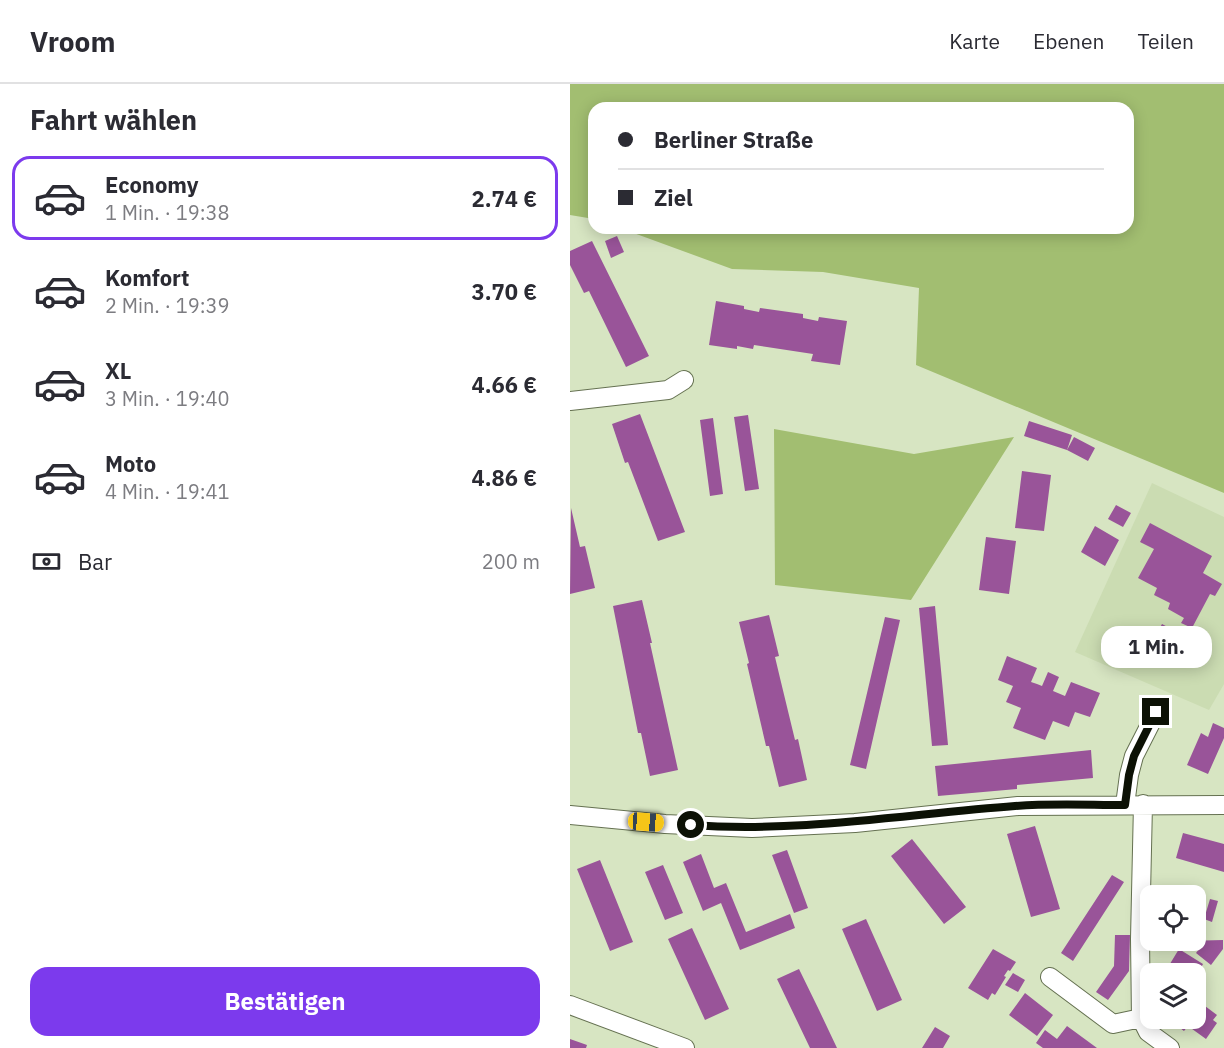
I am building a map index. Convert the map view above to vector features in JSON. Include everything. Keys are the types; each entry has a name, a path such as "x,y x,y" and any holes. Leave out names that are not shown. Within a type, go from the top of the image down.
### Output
{"street":[{"path":"570,401 668,390 684,380"},
{"path":"1140,963 1134,804 1129,775 1134,756 1160,705"},
{"path":"570,815 665,824 752,828 855,823 1018,806 1224,805"},
{"path":"1050,976 1113,1023 1125,1023 1140,1018"},
{"path":"570,1005 685,1048"},
{"path":"1146,1029 1170,1048"}],"shaded area":[{"path":"1152,483 1224,517 1224,684 1209,710 1075,652"}],"green space":[{"path":"570,84 1224,84 1224,493 916,365 919,288 823,272 732,269 636,234 1134,234 1134,102 588,102 588,218 570,215"},
{"path":"774,429 914,454 1014,437 911,600 775,585"}],"building":[{"path":"617,236 624,252 611,258 605,241"},
{"path":"592,241 649,356 626,367 589,291 584,293 570,265 570,251"},
{"path":"716,301 744,306 744,309 759,312 760,308 803,314 803,318 818,321 819,317 847,321 840,365 811,361 813,354 754,345 753,349 737,346 737,349 709,345"},
{"path":"640,414 685,532 658,541 628,462 625,463 612,424"},
{"path":"748,415 759,489 745,491 734,417"},
{"path":"713,418 723,494 710,496 700,420"},
{"path":"1029,421 1072,435 1067,450 1024,436"},
{"path":"1074,437 1095,448 1088,461 1067,450"},
{"path":"1022,471 1051,475 1044,531 1015,528"},
{"path":"1116,505 1131,513 1123,527 1108,519"},
{"path":"571,508 580,547 585,546 595,588 570,594"},
{"path":"1150,523 1212,556 1203,573 1222,584 1215,596 1210,594 1192,628 1181,623 1184,618 1168,609 1170,603 1154,595 1157,588 1138,578 1154,549 1140,542"},
{"path":"1095,526 1119,540 1105,566 1081,552"},
{"path":"986,537 1016,541 1009,594 979,590"},
{"path":"642,600 678,770 650,776 641,733 638,733 613,606"},
{"path":"935,606 948,745 932,746 919,608"},
{"path":"769,615 779,656 775,657 807,780 779,787 769,746 766,746 739,622"},
{"path":"885,617 900,620 866,769 850,765"},
{"path":"1162,624 1179,633 1170,652 1152,642"},
{"path":"1007,656 1037,668 1031,682 1042,686 1048,672 1059,677 1053,691 1065,696 1071,682 1100,693 1090,717 1075,712 1069,727 1053,721 1045,740 1013,728 1021,708 1006,702 1013,686 998,680"},
{"path":"1213,723 1224,728 1224,738 1208,774 1187,765 1201,733 1208,737"},
{"path":"1091,750 1093,778 1017,785 1017,789 938,796 935,766"},
{"path":"1035,826 1060,909 1031,917 1007,834"},
{"path":"1183,833 1224,844 1224,872 1176,858"},
{"path":"912,839 966,907 944,924 891,856"},
{"path":"787,850 808,908 794,913 772,855"},
{"path":"701,854 714,888 726,883 746,932 790,914 795,928 740,950 721,903 703,911 683,862"},
{"path":"600,860 633,942 610,951 577,869"},
{"path":"663,865 683,913 665,920 645,872"},
{"path":"1112,875 1124,882 1073,961 1061,953"},
{"path":"1210,899 1218,901 1212,922 1206,920"},
{"path":"866,919 902,1000 877,1011 842,929"},
{"path":"692,928 729,1009 705,1020 668,939"},
{"path":"1115,935 1130,935 1129,971 1108,1000 1096,992 1114,966"},
{"path":"1206,940 1223,940 1223,949 1211,965 1196,953 1206,951"},
{"path":"993,949 1016,962 1004,976 1006,977 995,995 992,993 988,1000 968,988"},
{"path":"1178,951 1182,951 1201,963 1170,963"},
{"path":"799,969 837,1048 810,1048 777,979"},
{"path":"1013,973 1025,980 1018,992 1005,985"},
{"path":"1025,993 1053,1015 1037,1036 1009,1015"},
{"path":"1206,1007 1217,1015 1213,1020 1217,1023 1206,1039 1192,1029 1206,1029"},
{"path":"1067,1026 1097,1048 1043,1048 1036,1043 1045,1030 1057,1039"},
{"path":"935,1027 950,1036 943,1048 922,1048"},
{"path":"570,1039 587,1045 586,1048 570,1048"}],"route":[{"path":"691,825 732,828 776,827 855,823 1018,806 1125,805 1134,756 1156,712"}]}
